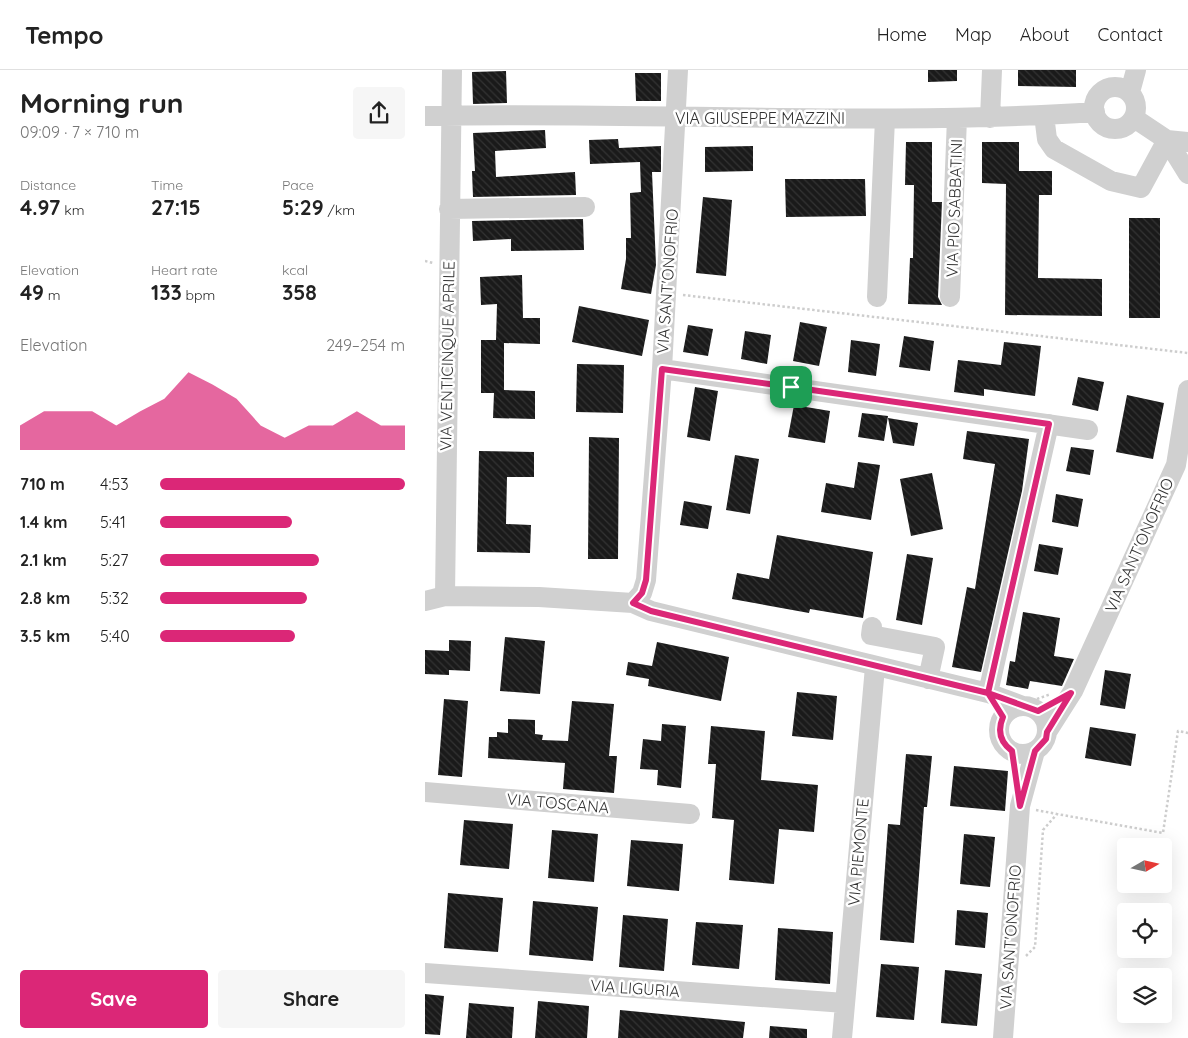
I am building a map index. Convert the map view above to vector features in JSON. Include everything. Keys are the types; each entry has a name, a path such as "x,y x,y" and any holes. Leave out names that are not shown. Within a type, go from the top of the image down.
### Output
{"street":[{"name":"VIA VENTICINQUE APRILE","path":"445,596 452,70"},
{"name":"VIA SANT'ONOFRIO","path":"633,603 642,593 646,580 662,369 677,118 678,70"},
{"path":"989,118 992,70"},
{"path":"1120,83 1136,104 1134,118 1125,127 1112,129 1101,123 1095,112 1098,96 1137,70"},
{"name":"VIA GIUSEPPE MAZZINI","path":"425,116 885,119 989,118 1095,112"},
{"path":"1044,116 1047,139 1054,149 1111,181 1141,188 1167,140"},
{"name":"VIA PIO SABBATINI","path":"950,297 957,118"},
{"path":"1134,118 1167,140 1188,174"},
{"path":"877,297 885,119"},
{"path":"1167,140 1188,142"},
{"path":"449,209 585,207"},
{"path":"662,369 1089,430"},
{"name":"VIA SANT'ONOFRIO","path":"1003,1038 1007,974 1035,751 1041,746 1047,732 1071,693 1176,465 1188,390"},
{"path":"1049,424 988,693 1003,717 1015,707 1030,708 1071,693"},
{"path":"425,601 445,596 539,596 633,603 651,611 988,693 1030,708 1047,724 1047,732"},
{"path":"872,627 871,635 935,647 927,679"},
{"name":"VIA PIEMONTE","path":"842,1038 875,667"},
{"name":"VIA SANT'ONOFRIO","path":"1003,717 1000,725 1001,740 1012,751 1029,808"},
{"path":"1012,751 1020,754 1035,751"},
{"name":"VIA TOSCANA","path":"425,792 690,814"},
{"name":"VIA LIGURIA","path":"425,973 845,1003"}],"path":[{"path":"425,261 434,263"},
{"path":"676,294 1188,353"},
{"path":"1029,808 1163,832 1178,730 1188,733"},
{"path":"1007,974 1035,947 1043,830 1057,814"}],"building":[{"path":"928,70 957,70 957,81 928,82"},
{"path":"1018,70 1076,70 1076,87 1018,86"},
{"path":"506,71 507,103 473,104 472,72"},
{"path":"635,73 661,73 661,101 636,101"},
{"path":"545,130 546,148 495,151 496,177 575,172 576,195 473,197 472,171 475,171 473,133"},
{"path":"618,139 619,148 661,146 661,172 652,172 656,265 651,294 621,289 626,259 626,238 631,238 630,193 641,192 640,162 590,164 589,140"},
{"path":"906,142 932,142 932,202 942,202 938,297 942,305 908,304 910,258 913,258 914,185 905,185"},
{"path":"982,142 1019,142 1019,171 1052,171 1052,195 1039,195 1038,278 1102,279 1102,316 1005,315 1006,184 982,183"},
{"path":"753,146 753,171 705,172 705,147"},
{"path":"785,179 865,179 866,216 786,217"},
{"path":"703,197 732,200 726,276 696,273"},
{"path":"1129,218 1160,218 1160,318 1129,318"},
{"path":"583,219 584,250 511,251 511,239 473,241 472,221"},
{"path":"522,275 523,318 540,318 540,344 504,343 504,390 535,391 535,419 493,418 494,393 481,393 481,340 496,340 497,304 481,305 480,277"},
{"path":"579,306 649,320 642,356 572,342"},
{"path":"800,322 827,327 819,366 793,361"},
{"path":"688,325 713,329 708,356 683,352"},
{"path":"745,331 771,335 767,364 741,359"},
{"path":"904,336 934,341 930,371 899,367"},
{"path":"851,340 880,344 876,376 848,372"},
{"path":"1004,342 1041,346 1035,396 984,389 984,396 954,392 958,360 1001,365"},
{"path":"577,364 624,365 623,413 576,412"},
{"path":"1078,377 1104,382 1098,411 1072,405"},
{"path":"695,387 718,391 710,441 687,437"},
{"path":"1127,395 1164,403 1153,459 1116,452"},
{"path":"794,405 830,411 825,443 788,437"},
{"path":"862,413 888,416 884,441 858,437"},
{"path":"888,418 918,423 914,446 893,443"},
{"path":"967,431 1029,439 1022,491 981,672 952,667 967,587 975,589 995,464 963,459"},
{"path":"589,437 619,438 618,559 588,559"},
{"path":"1071,447 1094,450 1090,475 1066,471"},
{"path":"479,451 534,452 534,477 507,477 506,524 531,525 530,553 477,552"},
{"path":"735,455 759,459 750,514 726,510"},
{"path":"858,462 880,465 871,520 821,512 826,483 854,488"},
{"path":"932,473 943,529 911,536 900,479"},
{"path":"1056,494 1083,499 1078,527 1052,522"},
{"path":"684,501 712,506 708,529 680,525"},
{"path":"777,535 873,552 863,618 810,609 809,613 732,599 737,573 769,579"},
{"path":"1039,544 1063,548 1058,575 1034,571"},
{"path":"907,554 933,558 922,625 896,620"},
{"path":"1023,612 1060,618 1054,656 1074,659 1062,686 1030,681 1028,689 1006,685 1010,661 1015,662"},
{"path":"505,637 545,641 540,694 500,691"},
{"path":"449,640 471,641 470,671 449,670 449,675 425,674 425,650 449,651"},
{"path":"657,642 729,657 721,701 648,686 649,679 626,675 628,662 652,666"},
{"path":"1105,670 1131,674 1125,709 1100,705"},
{"path":"797,692 837,696 833,740 792,736"},
{"path":"444,699 468,701 462,777 438,775"},
{"path":"572,701 614,704 609,756 617,756 614,793 563,789 565,763 488,758 489,737 497,737 497,732 508,733 508,719 535,720 535,734 543,735 542,740 568,741"},
{"path":"662,724 686,726 681,788 657,785 658,770 640,769 643,739 661,741"},
{"path":"711,726 765,731 761,780 818,785 814,832 779,829 774,884 729,880 734,820 712,818 716,764 708,764"},
{"path":"1090,727 1136,734 1131,766 1085,758"},
{"path":"906,754 932,756 927,807 924,807 914,943 880,940 888,824 900,825"},
{"path":"954,766 1008,771 1005,811 950,806"},
{"path":"464,820 513,824 509,869 460,865"},
{"path":"552,830 598,834 594,882 548,878"},
{"path":"964,834 995,837 990,887 960,884"},
{"path":"631,840 683,844 679,891 627,886"},
{"path":"448,893 503,898 498,952 444,948"},
{"path":"533,901 598,907 593,961 529,955"},
{"path":"957,910 988,913 985,948 955,945"},
{"path":"623,915 668,919 664,971 619,967"},
{"path":"696,922 743,925 739,969 692,965"},
{"path":"778,928 833,932 830,984 775,980"},
{"path":"881,964 919,967 914,1020 876,1017"},
{"path":"945,970 982,974 977,1026 941,1023"},
{"path":"425,994 444,996 440,1035 425,1034"},
{"path":"538,1001 589,1006 587,1038 535,1038"},
{"path":"469,1003 514,1007 512,1038 466,1038"},
{"path":"620,1010 745,1022 743,1038 618,1038"},
{"path":"770,1026 807,1029 807,1038 769,1038"}],"route":[{"path":"791,387 662,369 646,580 642,593 633,603 651,611 988,693 1003,717 999,732 1001,740 1012,751 1020,806 1035,751 1046,739 1047,732 1071,693 1038,711 988,693 1049,424 791,387"}]}
